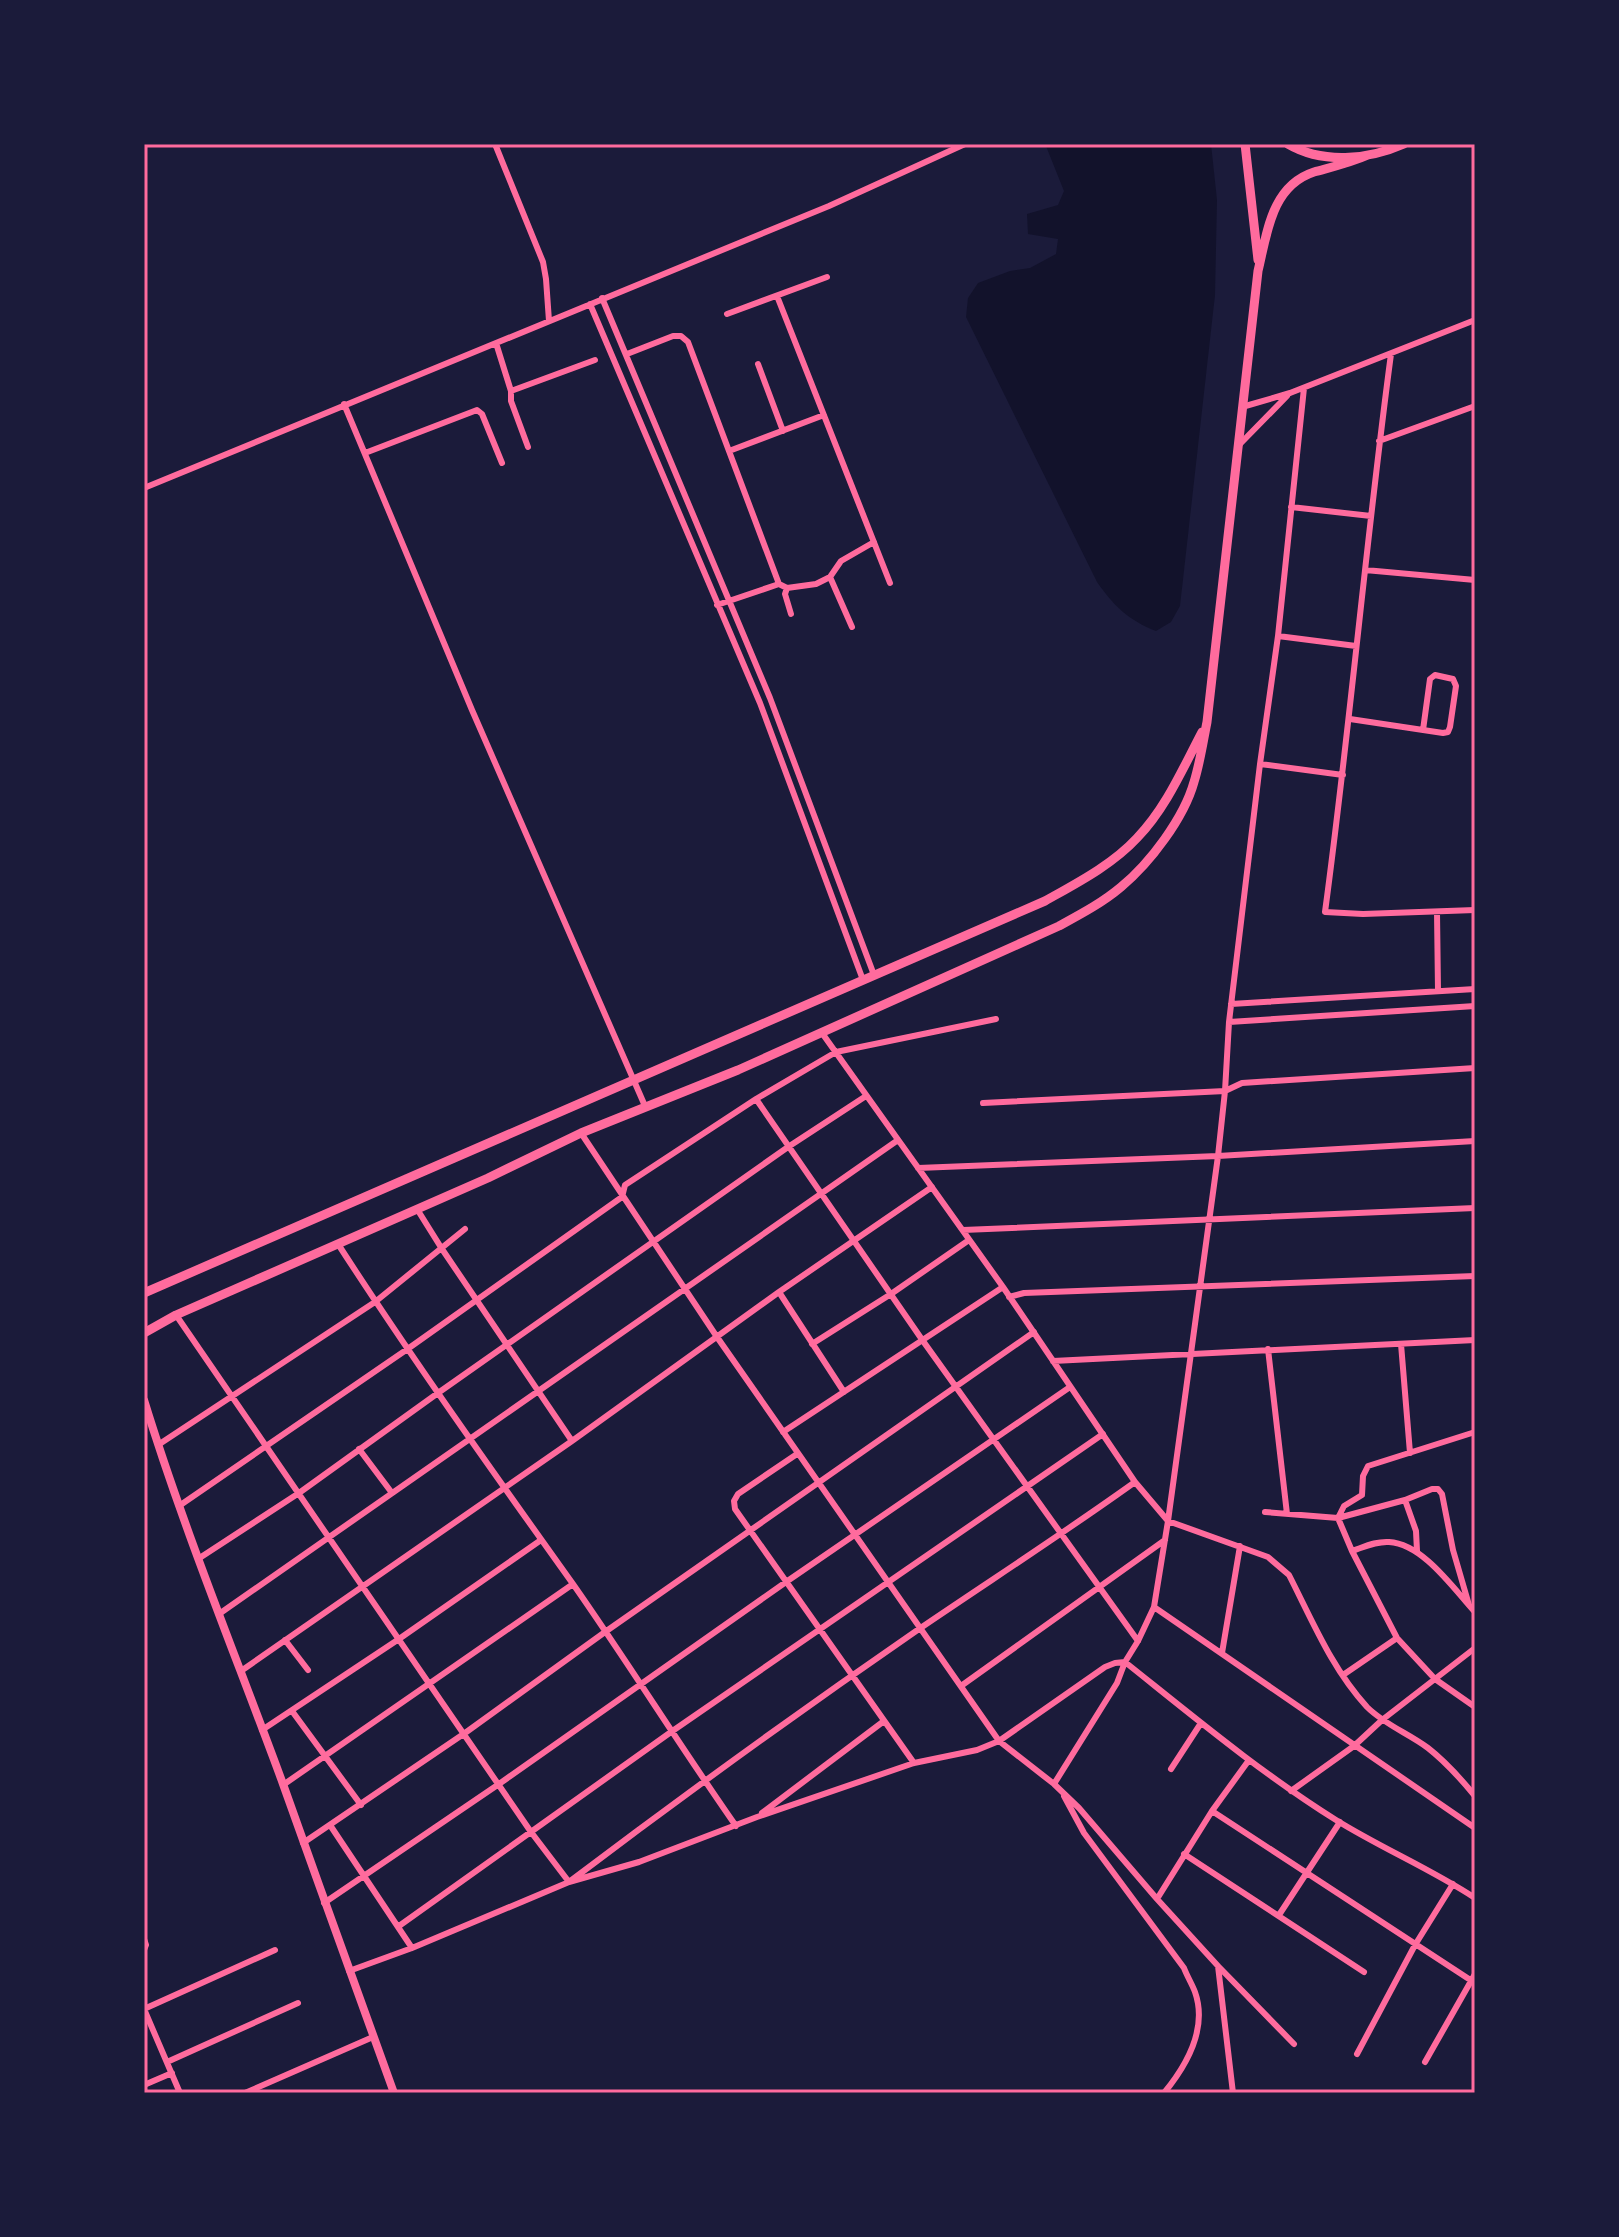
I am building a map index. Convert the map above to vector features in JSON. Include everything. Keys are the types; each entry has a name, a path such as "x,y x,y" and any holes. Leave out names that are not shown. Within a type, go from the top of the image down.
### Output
{"main road":[{"path":"1245,144 1258,271"},
{"path":"1288,144 1322,157 1368,155"},
{"path":"144,1333 176,1315 488,1178 581,1133 738,1070 1059,926 1095,907 1124,885 1177,820 1194,784 1207,722 1258,271 1269,223 1283,192 1304,176 1404,144"},
{"path":"144,1293 1045,901 1082,881 1137,839 1172,791 1207,722"}],"street":[{"path":"495,144 543,262 549,321"},
{"path":"144,488 829,206 965,144"},
{"path":"727,314 827,277"},
{"path":"777,296 890,583"},
{"path":"602,298 770,698 874,975"},
{"path":"590,304 760,703 863,980"},
{"path":"1242,407 1304,388 1475,320"},
{"path":"627,354 673,336 685,339 779,584 787,588 816,584 830,577 841,561 874,542"},
{"path":"496,343 511,391 511,401 528,447"},
{"path":"1391,354 1325,912 1363,914 1475,910"},
{"path":"511,391 595,360"},
{"path":"758,364 783,431"},
{"path":"1054,1784 1117,1683 1154,1607 1218,1156 1231,1004 1278,636 1304,388"},
{"path":"1238,446 1290,393"},
{"path":"344,404 477,722 645,1106"},
{"path":"1379,441 1475,406"},
{"path":"365,453 477,410 482,414 502,463"},
{"path":"729,451 824,415"},
{"path":"658,465 670,461"},
{"path":"1291,507 1371,516"},
{"path":"1365,570 1475,580"},
{"path":"830,577 852,627"},
{"path":"717,605 779,584"},
{"path":"787,588 785,594 791,614"},
{"path":"1278,636 1356,646"},
{"path":"736,652 748,646"},
{"path":"1350,719 1423,730 1443,733 1449,729 1456,686 1453,679 1435,675 1430,679 1423,730"},
{"path":"760,703 770,698"},
{"path":"1260,764 1343,775"},
{"path":"1437,912 1438,991"},
{"path":"1231,1004 1475,989"},
{"path":"1315,1016 1316,999"},
{"path":"1229,1022 1475,1006"},
{"path":"179,1506 622,1197 625,1185 756,1099 836,1052 996,1019"},
{"path":"822,1033 1003,1287 1135,1482 1168,1521 1268,1557 1289,1575 1314,1627 1367,1707 1382,1720 1427,1747 1449,1766 1475,1796"},
{"path":"983,1103 1225,1091 1242,1083 1475,1068"},
{"path":"198,1559 299,1493 788,1147 866,1096"},
{"path":"756,1099 956,1388 1138,1641"},
{"path":"581,1133 797,1454 999,1741 1079,1808 1218,1966 1294,2044"},
{"path":"219,1614 898,1140"},
{"path":"918,1168 1218,1156 1475,1141"},
{"path":"241,1671 932,1187"},
{"path":"963,1230 1475,1208"},
{"path":"417,1209 572,1441"},
{"path":"158,1445 375,1302 465,1229"},
{"path":"812,1344 969,1240"},
{"path":"338,1244 736,1826"},
{"path":"1009,1297 1024,1293 1475,1276"},
{"path":"783,1432 1003,1287"},
{"path":"779,1292 844,1392"},
{"path":"176,1315 531,1832 569,1882"},
{"path":"303,1843 465,1733 1034,1332"},
{"path":"1053,1361 1475,1340"},
{"path":"1401,1344 1410,1453"},
{"path":"1268,1349 1287,1514"},
{"path":"324,1903 1070,1387"},
{"path":"144,1400 198,1559 394,2093"},
{"path":"1368,1466 1475,1432"},
{"path":"399,1926 671,1732 1103,1434"},
{"path":"359,1449 392,1493"},
{"path":"797,1454 738,1494 734,1501 735,1509 914,1763"},
{"path":"1365,1455 1368,1466 1363,1476 1362,1495 1344,1506 1338,1518 1352,1551 1397,1638 1435,1679 1475,1707"},
{"path":"569,1882 704,1780 1135,1482"},
{"path":"1265,1512 1338,1518 1405,1500 1435,1488 1441,1491 1453,1550 1469,1605"},
{"path":"1405,1500 1416,1531 1417,1551"},
{"path":"262,1730 541,1540"},
{"path":"961,1686 1165,1540"},
{"path":"1352,1551 1389,1542 1417,1551 1475,1612"},
{"path":"1222,1653 1240,1546"},
{"path":"283,1785 573,1584"},
{"path":"1154,1607 1475,1828"},
{"path":"1343,1675 1397,1638"},
{"path":"285,1640 308,1670"},
{"path":"1291,1791 1354,1746 1382,1720 1475,1648"},
{"path":"348,1971 412,1948 569,1882 639,1862 914,1763 977,1750 999,1741 1105,1667 1125,1662 1291,1791 1475,1898"},
{"path":"292,1711 361,1805"},
{"path":"757,1817 884,1721"},
{"path":"1171,1769 1201,1723"},
{"path":"1157,1899 1212,1811 1249,1760"},
{"path":"1062,1793 1084,1833 1168,1945 1196,1992 1199,2020 1193,2046 1183,2067 1164,2093"},
{"path":"1212,1811 1415,1945 1474,1979 1425,2062"},
{"path":"1279,1915 1340,1822"},
{"path":"330,1825 412,1948"},
{"path":"1184,1854 1364,1972"},
{"path":"1357,2054 1415,1945 1453,1884"},
{"path":"144,1939 145,1949"},
{"path":"180,2093 144,2009 275,1950"},
{"path":"1218,1966 1232,2092 1221,2093"},
{"path":"167,2062 298,2003"},
{"path":"245,2093 373,2037"},
{"path":"144,2085 172,2073"}],"shaded area":[{"path":"1047,144 1211,144 1217,200 1215,295 1180,606 1171,622 1156,631 1122,611 1097,582 966,317 968,298 978,283 1010,271 1030,268 1056,254 1058,239 1028,234 1027,214 1058,205 1064,191"}]}
